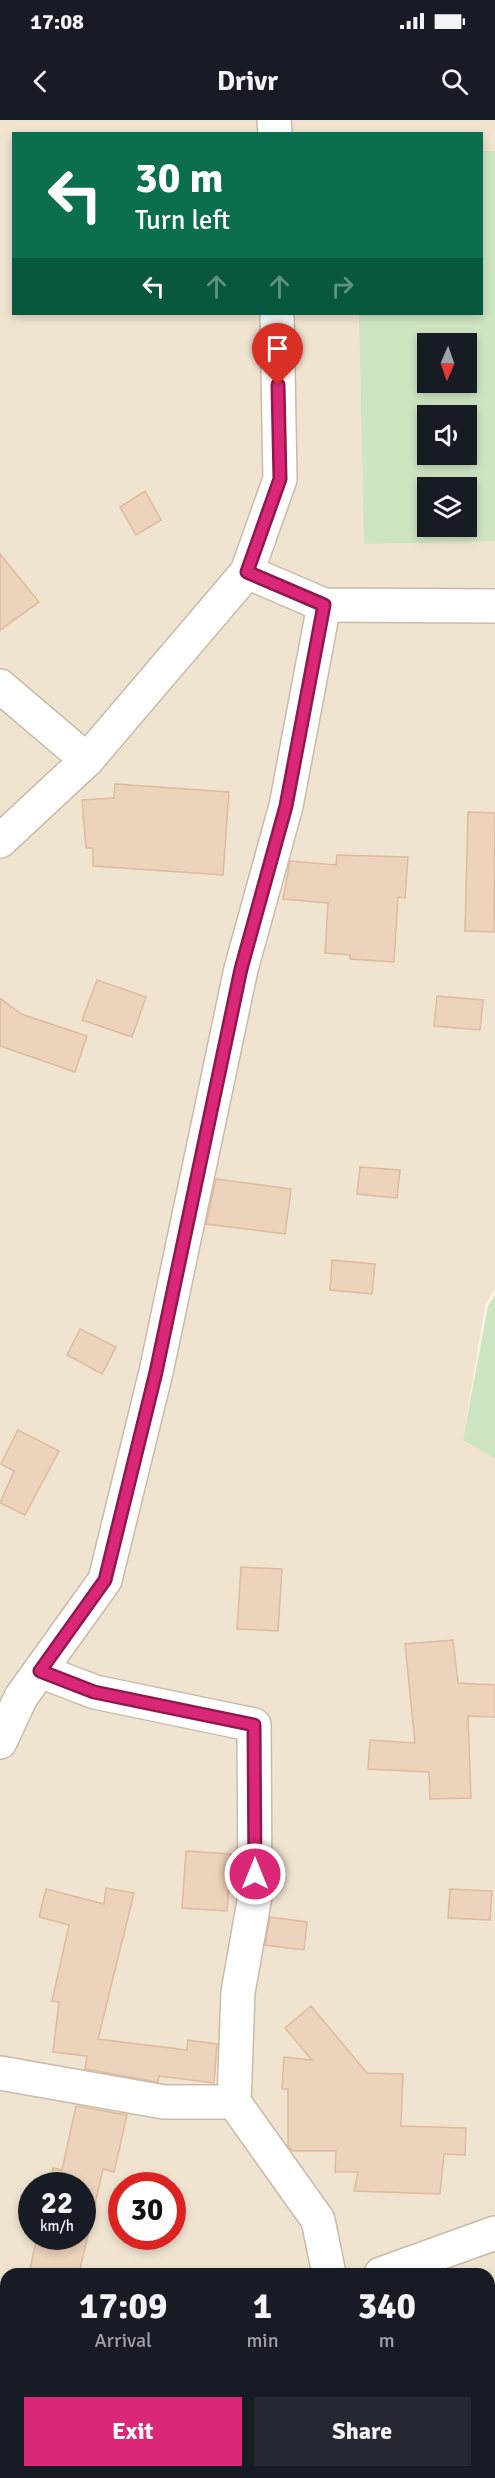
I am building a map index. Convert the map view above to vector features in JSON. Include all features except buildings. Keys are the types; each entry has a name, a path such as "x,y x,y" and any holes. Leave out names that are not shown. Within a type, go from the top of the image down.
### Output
{"street":[{"path":"0,841 87,760 247,572 280,479 277,315"},
{"path":"247,572 324,605 495,606"},
{"path":"0,1742 11,1692 40,1671 105,1580 156,1372 241,969 286,806 324,605"},
{"path":"0,686 87,760"},
{"path":"40,1671 94,1692 254,1725 255,1896 238,1992 234,2102 318,2220 328,2268"},
{"path":"0,2073 164,2102 234,2102"},
{"path":"398,2268 495,2233"}],"shaded area":[{"path":"0,120 495,120 495,1289 485,1305 463,1440 495,1459 495,2268 0,2268"}],"green space":[{"path":"483,151 495,151 495,541 364,544 359,315 483,315"},
{"path":"495,1295 495,1459 463,1440 488,1306"}],"route":[{"path":"255,1874 254,1725 94,1692 40,1671 105,1580 156,1372 241,969 286,806 324,605 247,572 280,479 278,385"}]}
